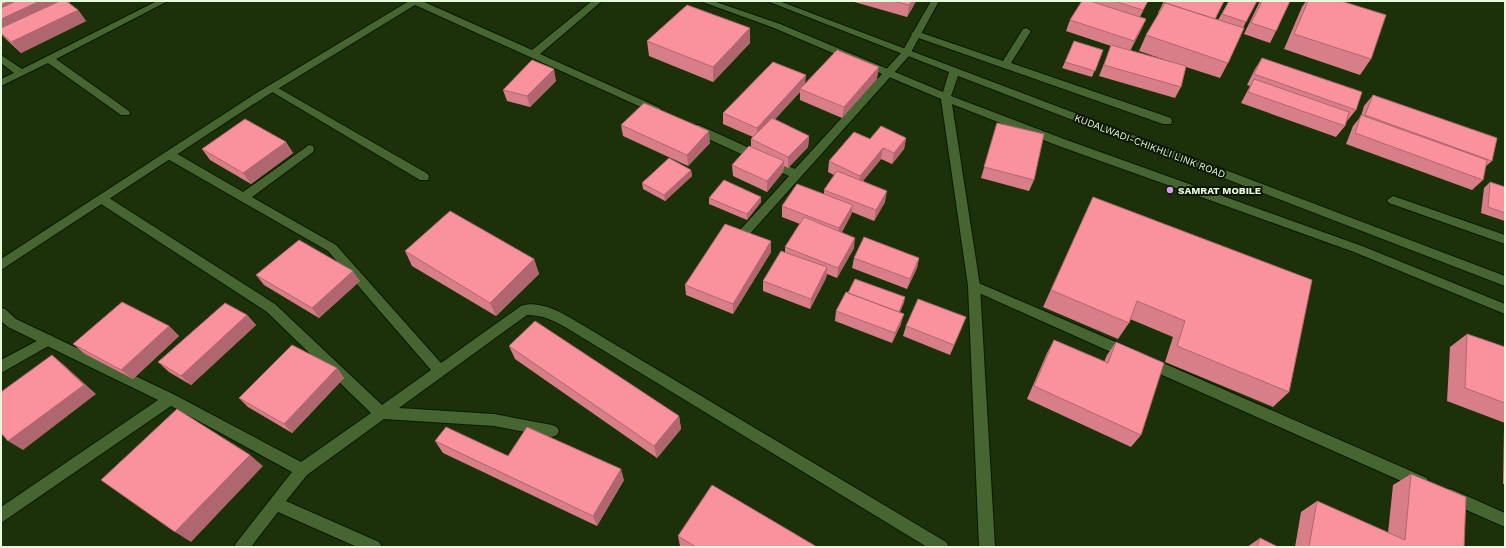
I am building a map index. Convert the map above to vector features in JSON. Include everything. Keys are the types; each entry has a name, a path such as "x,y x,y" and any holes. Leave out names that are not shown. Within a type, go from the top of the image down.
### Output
{"street":[{"path":"1,83 164,1"},
{"path":"1,265 273,88 415,1 668,116"},
{"path":"534,54 598,1"},
{"path":"704,1 777,26 964,105 1060,142 1358,249 1505,309"},
{"name":"KUDALWADI-CHIKHLI LINK ROAD","path":"771,1 906,54 1505,281"},
{"path":"744,232 795,174 906,54 936,1"},
{"path":"1005,65 1026,30"},
{"path":"916,34 1167,121"},
{"path":"1,58 21,73"},
{"path":"49,59 125,113"},
{"path":"954,72 946,97 974,286 987,547"},
{"path":"273,88 424,177"},
{"path":"682,122 795,174"},
{"path":"244,197 310,149"},
{"path":"170,155 332,248 439,370"},
{"path":"102,199 271,308 380,413 494,420 552,431"},
{"path":"1393,200 1505,240"},
{"path":"974,286 1505,520"},
{"path":"242,547 302,470 439,370 525,310 546,311 608,346 941,547"},
{"path":"1,312 12,323 170,399 302,470"},
{"path":"1,367 48,340"},
{"path":"1,516 170,399"},
{"path":"276,504 374,547"}],"building":[{"path":"1,1 10,1 1,5"},
{"path":"16,1 40,1 1,19 1,8"},
{"path":"60,1 66,1 78,10 11,42 1,33 1,28"},
{"path":"893,1 912,1 909,5"},
{"path":"1082,1 1090,1 1146,19 1134,41 1070,20"},
{"path":"1114,1 1148,1 1143,10"},
{"path":"1224,1 1215,19 1163,2"},
{"path":"1229,1 1257,1 1246,22 1222,14"},
{"path":"1262,1 1290,1 1276,31 1251,23"},
{"path":"1308,1 1341,1 1386,15 1371,59 1294,34"},
{"path":"1165,3 1244,28 1228,63 1146,35"},
{"path":"687,5 750,28 713,67 647,41"},
{"path":"1074,41 1103,50 1095,71 1065,62"},
{"path":"1111,45 1186,66 1181,87 1104,65"},
{"path":"837,50 879,67 844,107 800,89"},
{"path":"1262,58 1362,92 1356,110 1254,74"},
{"path":"532,60 554,69 527,96 503,90"},
{"path":"773,62 806,75 757,128 723,113"},
{"path":"1254,79 1349,112 1345,126 1248,92"},
{"path":"1373,95 1497,138 1492,161 1365,115"},
{"path":"644,103 709,131 687,155 621,125"},
{"path":"1361,115 1487,160 1483,180 1355,133"},
{"path":"772,118 809,136 788,157 751,139"},
{"path":"245,119 286,142 243,173 202,149"},
{"path":"997,123 1044,134 1034,180 984,167"},
{"path":"881,126 906,138 894,153 883,148 860,176 829,161 854,132 870,139"},
{"path":"749,146 784,161 767,181 732,165"},
{"path":"669,158 691,170 664,195 642,183"},
{"path":"837,171 887,191 876,210 824,190"},
{"path":"724,180 761,197 747,214 709,198"},
{"path":"1490,182 1505,187 1505,213 1488,207"},
{"path":"797,184 853,205 839,228 782,206"},
{"path":"1093,197 1312,280 1289,392 1177,346 1185,321 1137,301 1129,323 1051,290"},
{"path":"450,211 534,259 490,303 405,251"},
{"path":"804,217 855,238 838,268 785,247"},
{"path":"725,224 771,241 733,304 685,285"},
{"path":"864,237 919,258 910,279 854,258"},
{"path":"299,240 353,271 312,308 256,275"},
{"path":"781,251 827,267 811,299 763,281"},
{"path":"855,279 905,297 899,312 848,293"},
{"path":"846,292 904,314 895,333 836,311"},
{"path":"918,299 966,317 954,345 906,326"},
{"path":"122,302 169,326 121,370 73,344"},
{"path":"225,303 247,315 181,376 158,362"},
{"path":"535,321 679,416 654,446 509,346"},
{"path":"1467,334 1505,347 1505,403 1465,388"},
{"path":"1054,340 1108,363 1116,342 1164,363 1141,435 1034,386"},
{"path":"292,345 337,368 284,424 239,398"},
{"path":"52,355 84,385 8,441 1,433 1,392"},
{"path":"177,409 250,455 175,532 101,480"},
{"path":"446,427 508,456 527,427 621,469 593,516 435,441"},
{"path":"1411,474 1466,497 1464,547 1309,547 1317,501 1405,540"},
{"path":"712,485 817,547 696,547 678,536"},
{"path":"1260,538 1278,547 1257,547"}],"place":[{"name":"SAMRAT MOBILE","path":"1170,190"}]}
